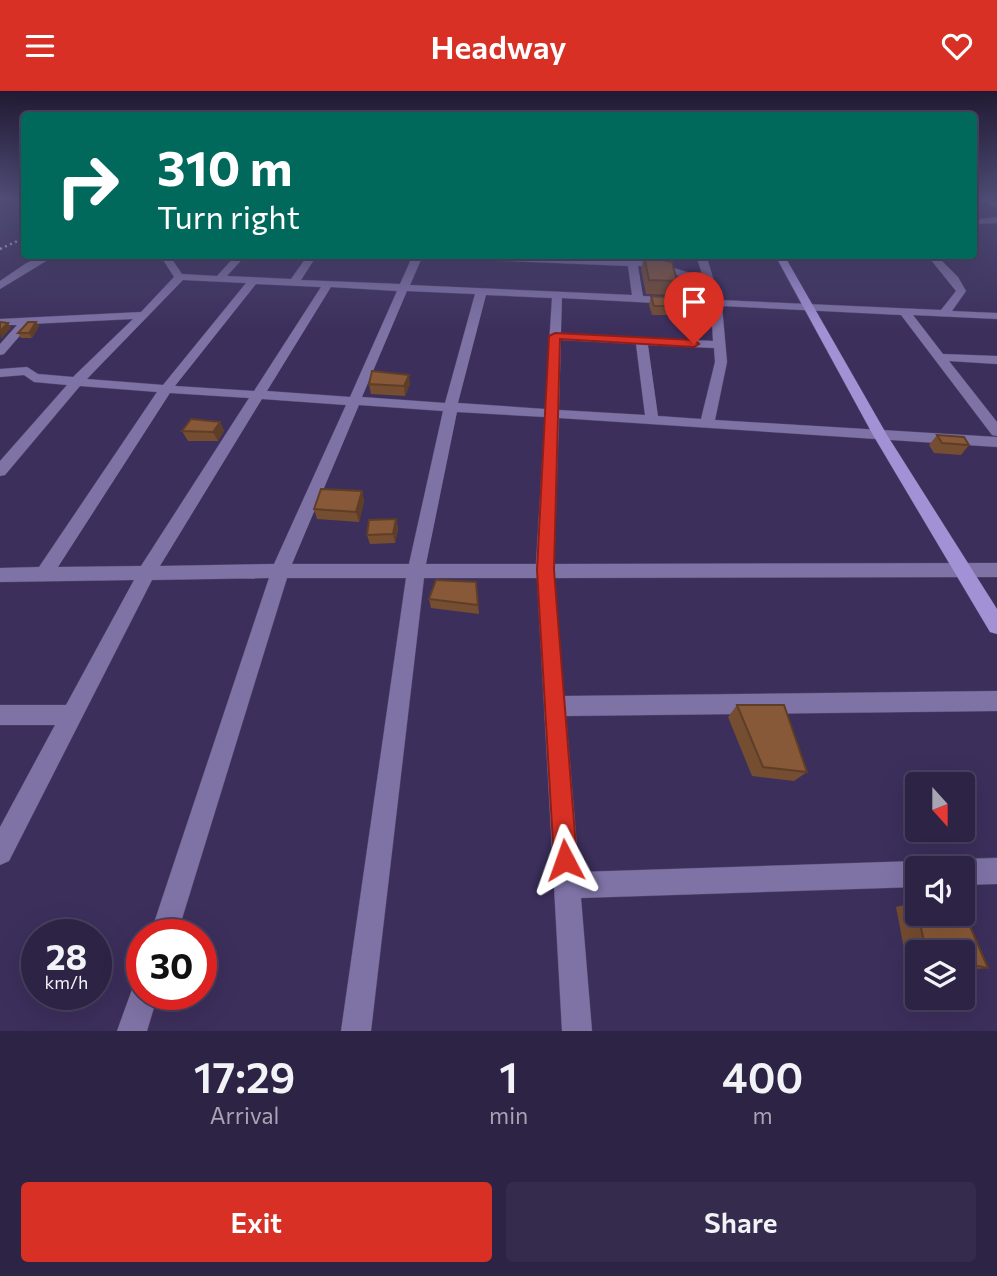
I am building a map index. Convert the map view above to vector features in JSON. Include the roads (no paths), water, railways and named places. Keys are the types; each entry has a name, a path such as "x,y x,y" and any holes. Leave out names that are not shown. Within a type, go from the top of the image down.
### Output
{"main road":[{"path":"781,259 880,435 997,627"}],"street":[{"path":"0,286 28,266 43,259"},
{"path":"167,259 179,277"},
{"path":"220,278 238,259"},
{"path":"294,282 310,259"},
{"path":"168,919 280,571 416,259"},
{"path":"638,299 632,259 667,267 709,282"},
{"path":"702,259 716,303 721,366 707,424"},
{"path":"936,260 961,291 944,313"},
{"path":"179,277 997,316"},
{"path":"0,471 76,382 179,277"},
{"path":"44,574 166,389 254,280"},
{"path":"0,852 147,572 328,284"},
{"path":"356,1031 416,571 451,406 481,292"},
{"path":"557,296 545,570 577,1031"},
{"path":"904,311 997,432"},
{"path":"0,322 144,315"},
{"path":"2,345 26,321"},
{"path":"555,336 720,345"},
{"path":"642,342 652,420"},
{"path":"939,357 997,360"},
{"path":"0,373 27,371 34,378 166,389 997,442"},
{"path":"0,576 280,571 997,570"},
{"path":"554,706 997,701"},
{"path":"0,715 72,715"},
{"path":"975,872 997,871"},
{"path":"567,885 905,874"},
{"path":"132,1031 139,1010"}],"railway":[{"path":"0,249 16,242"}]}
